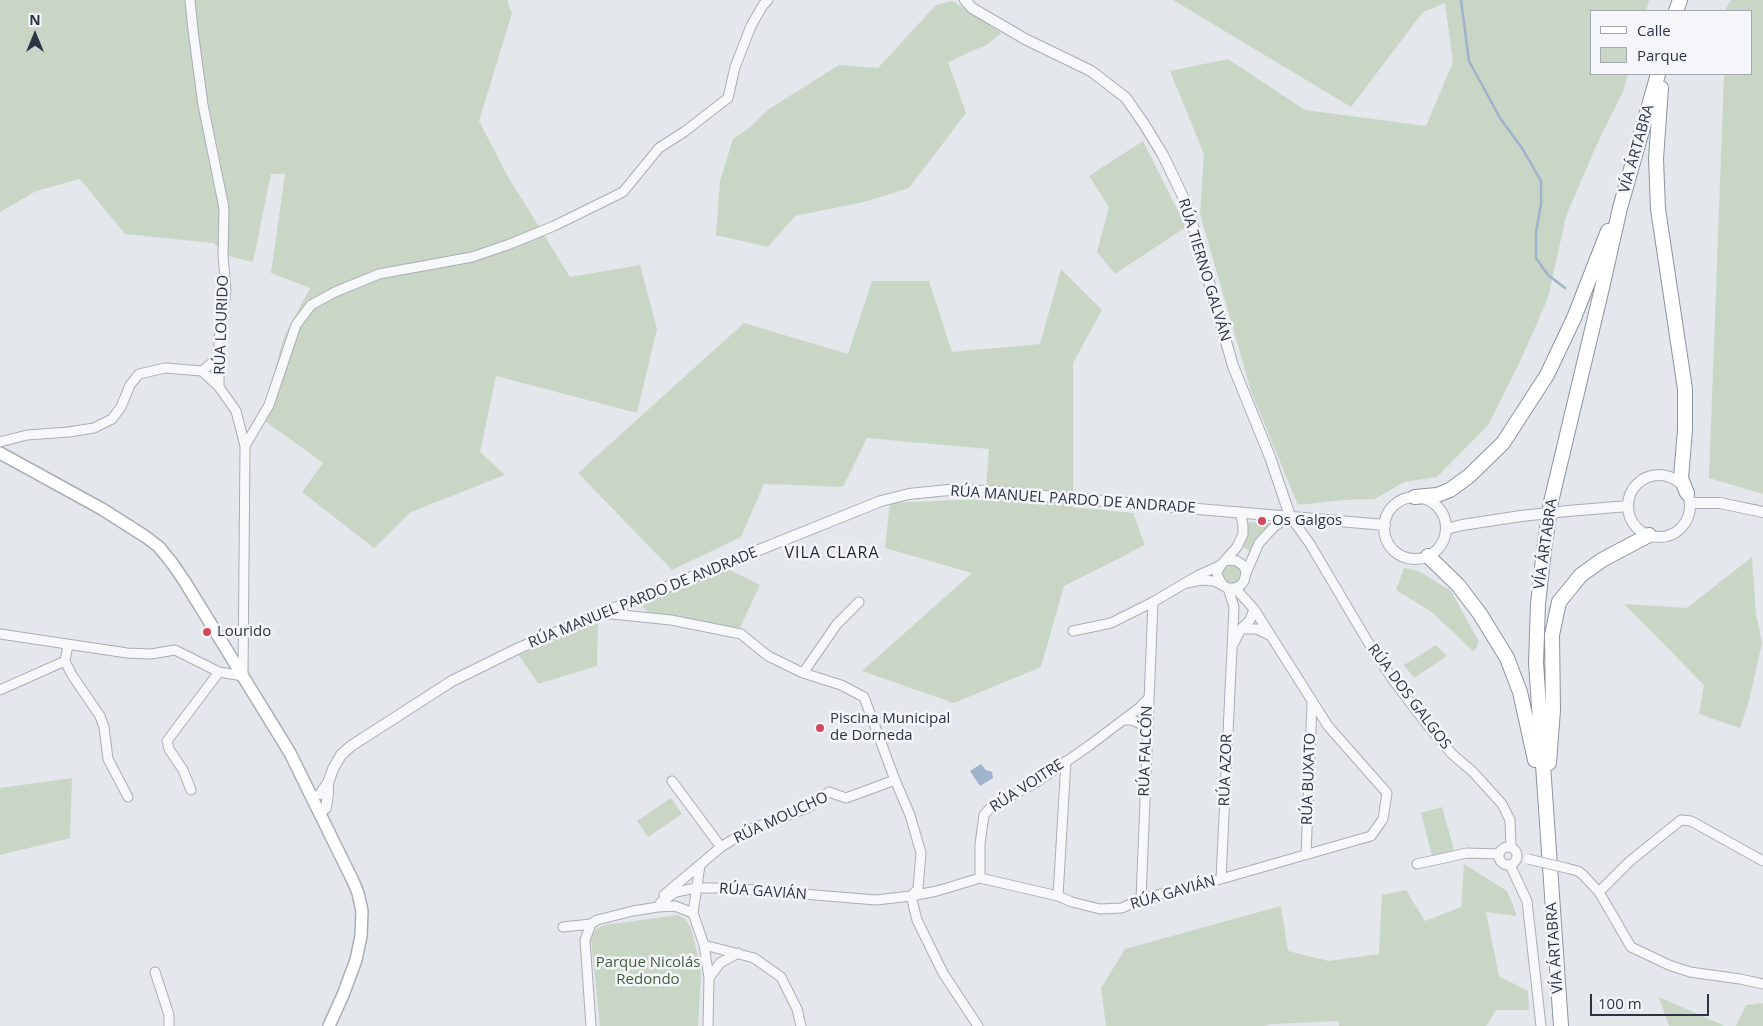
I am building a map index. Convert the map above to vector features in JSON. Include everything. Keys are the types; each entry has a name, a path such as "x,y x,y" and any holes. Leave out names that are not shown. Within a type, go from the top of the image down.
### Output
{"highway":[{"name":"VÍA ÁRTABRA","path":"1562,1026 1536,663 1538,604 1551,502 1620,208 1658,75"},
{"path":"1663,75 1658,116 1656,159 1658,209 1685,389 1685,430 1681,478 1688,498"},
{"path":"1416,497 1436,495 1450,490 1469,476 1502,443 1547,375 1574,318 1611,223 1620,208"},
{"path":"1544,791 1550,760 1553,710 1552,635 1559,602 1581,575 1602,560 1649,535"},
{"path":"1428,556 1458,585 1480,614 1507,658 1520,692 1544,791"}],"main road":[{"path":"0,453 102,509 159,547 176,570 320,798 319,813 353,881 362,911 361,936 356,960 329,1026"}],"street":[{"name":"RÚA LOURIDO","path":"190,0 204,105 224,208 223,256 226,291 219,340 219,387 236,411 246,446 243,676"},
{"path":"246,446 269,405 296,325 312,305 335,292 379,274 472,257 510,244 554,226 623,192 659,148 684,132 728,98 735,67 751,26 768,0"},
{"name":"RÚA TIERNO GALVÁN","path":"965,0 972,8 1025,39 1091,71 1126,98 1144,124 1163,156 1187,205 1232,366 1270,457 1290,516"},
{"path":"0,442 27,435 94,428 112,419 121,407 130,385 139,374 165,368 202,370 219,357"},
{"path":"202,370 219,387"},
{"path":"1663,475 1673,478 1681,485 1688,498 1687,519 1677,531 1663,536 1649,535 1634,524 1628,506 1635,486 1653,476 1663,475"},
{"name":"RÚA MANUEL PARDO DE ANDRADE","path":"320,798 333,769 341,756 351,746 452,681 519,648 602,613 881,501 909,494 948,490 988,491 1385,525"},
{"path":"1416,497 1431,501 1438,506 1443,513 1446,529 1441,545 1428,556 1410,558 1394,550 1385,534 1385,525 1387,516 1398,502 1406,498 1416,497"},
{"path":"1688,498 1763,512"},
{"path":"1446,529 1521,516 1628,506"},
{"path":"1229,587 1218,577 1218,572 1223,563 1237,548 1243,525 1240,512"},
{"path":"1229,587 1245,577 1259,543 1276,526 1290,516"},
{"name":"RÚA DOS GALGOS","path":"1290,516 1310,544 1368,642 1393,680 1452,754 1473,772 1502,804 1510,820 1511,847"},
{"path":"1073,631 1110,623 1230,560 1237,561 1244,566 1245,577"},
{"name":"RÚA GAVIÁN","path":"654,908 676,892 696,888 730,888 876,900 937,891 980,878 1058,896 1072,902 1100,909 1122,908 1141,899 1221,879 1371,836 1383,819 1387,793 1328,726 1312,702 1252,606 1245,577"},
{"path":"1187,583 1201,580 1214,581 1229,587"},
{"name":"RÚA GAVIÁN","path":"1229,587 1252,606"},
{"name":"RÚA AZOR","path":"1221,879 1234,607 1229,587"},
{"path":"803,672 837,624 859,602"},
{"name":"RÚA FALCÓN","path":"1141,899 1153,602"},
{"name":"RÚA AZOR","path":"1231,660 1235,639 1250,620 1252,606"},
{"path":"602,613 671,620 741,634 768,656 803,672 841,685 864,697 910,815 921,853 918,889 911,896 917,920 943,973 978,1026"},
{"path":"1241,629 1257,629 1269,635"},
{"path":"0,634 127,653 152,654 175,650 219,672 243,676"},
{"path":"68,645 65,661 72,675 100,716 104,727 108,759 128,797"},
{"path":"0,690 65,661"},
{"path":"191,790 183,770 169,749 167,741 219,672"},
{"name":"RÚA VOITRE","path":"980,878 980,844 984,814 991,807 1037,782 1123,720 1148,699"},
{"name":"RÚA BUXATO","path":"1306,855 1312,702"},
{"path":"1123,720 1132,720 1147,727"},
{"path":"1058,896 1066,761"},
{"name":"RÚA MOUCHO","path":"654,908 700,864 721,847 748,830 807,808 828,792 846,798 895,780"},
{"path":"672,781 721,847"},
{"path":"319,813 326,808 320,798"},
{"path":"1599,892 1630,861 1682,820 1692,822 1763,861"},
{"path":"1511,847 1516,850 1518,856 1516,862 1510,865 1501,862 1499,854 1504,848 1511,847"},
{"path":"1417,864 1467,853 1499,854"},
{"path":"1518,856 1578,871 1583,875 1599,892 1631,947 1669,965 1690,972 1763,984"},
{"path":"700,864 692,914 704,945 709,978 708,1026"},
{"path":"1510,865 1527,901 1541,1026"},
{"path":"563,927 591,924 597,920 654,908 675,906 692,914"},
{"path":"591,924 585,940 592,1026"},
{"path":"704,945 754,958 781,977 797,1009 801,1026"},
{"path":"709,978 720,963 738,953"},
{"path":"155,972 169,1015 169,1026"}],"green space":[{"path":"0,0 507,0 512,13 479,121 507,175 570,277 640,265 657,329 637,413 496,376 480,452 505,475 411,512 374,548 302,492 323,463 265,421 271,384 284,337 310,288 271,273 285,174 271,174 253,262 229,256 213,243 125,234 80,179 36,191 0,212"},
{"path":"1173,0 1649,0 1646,10 1590,10 1590,75 1628,75 1623,92 1598,142 1566,216 1548,298 1523,355 1489,424 1437,477 1404,482 1375,499 1298,505 1252,394 1200,214 1204,154 1170,71 1228,59 1305,110 1426,126 1453,62 1445,3 1423,12 1351,107"},
{"path":"1731,0 1763,0 1763,494 1709,478 1724,75 1753,75 1753,10 1726,10"},
{"path":"953,1 1001,33 988,44 948,62 966,113 909,188 864,202 795,216 768,247 716,235 720,181 733,139 749,128 769,109 839,65 878,68 936,5"},
{"path":"1143,141 1186,227 1115,274 1097,252 1109,207 1089,176"},
{"path":"1061,269 1102,310 1073,363 1073,507 1133,513 1145,545 1064,586 1041,667 954,703 862,671 972,573 885,548 890,503 985,499 989,449 867,438 843,487 764,484 741,537 672,570 578,473 744,323 848,354 872,281 929,281 952,352 1040,344"},
{"path":"1249,522 1271,524 1257,537 1250,551 1242,546"},
{"path":"1752,557 1756,614 1762,643 1749,701 1740,728 1699,714 1704,685 1624,604 1687,608"},
{"path":"1228,564 1236,564 1242,570 1242,578 1236,584 1228,584 1222,578 1222,570"},
{"path":"726,568 760,585 740,628 648,612 639,603"},
{"path":"1404,568 1419,571 1451,591 1479,642 1474,652 1433,613 1396,590"},
{"path":"598,622 597,666 538,684 519,655"},
{"path":"1436,645 1447,656 1414,678 1404,665"},
{"path":"72,778 70,838 0,855 0,788"},
{"path":"671,798 682,814 648,837 637,821"},
{"path":"1442,807 1454,850 1432,856 1421,813"},
{"path":"1464,864 1507,891 1517,916 1486,912 1499,976 1528,991 1529,1010 1496,1010 1486,1026 1339,1026 1339,1021 1263,1026 1106,1026 1101,988 1125,949 1281,906 1288,951 1329,961 1379,954 1382,895 1406,890 1425,921 1461,907"},
{"name":"Parque Nicolás Redondo","path":"678,915 685,919 691,928 698,956 701,973 698,1026 600,1026 591,939 596,929 605,925"},
{"path":"1659,997 1725,1026 1669,1026"},
{"path":"1763,1003 1763,1026 1736,1026 1746,1005"}],"water":[{"path":"981,764 986,770 992,772 993,778 980,786 970,771"}],"waterway":[{"path":"1461,0 1469,61 1500,118 1522,148 1541,181 1541,204 1536,233 1536,258 1548,275 1565,288"}],"place":[{"name":"Os Galgos","path":"1262,521"},
{"name":"Lourido","path":"207,632"},
{"name":"Piscina Municipal de Dorneda","path":"820,728"}],"district":[{"name":"VILA CLARA","path":"832,553"}]}
